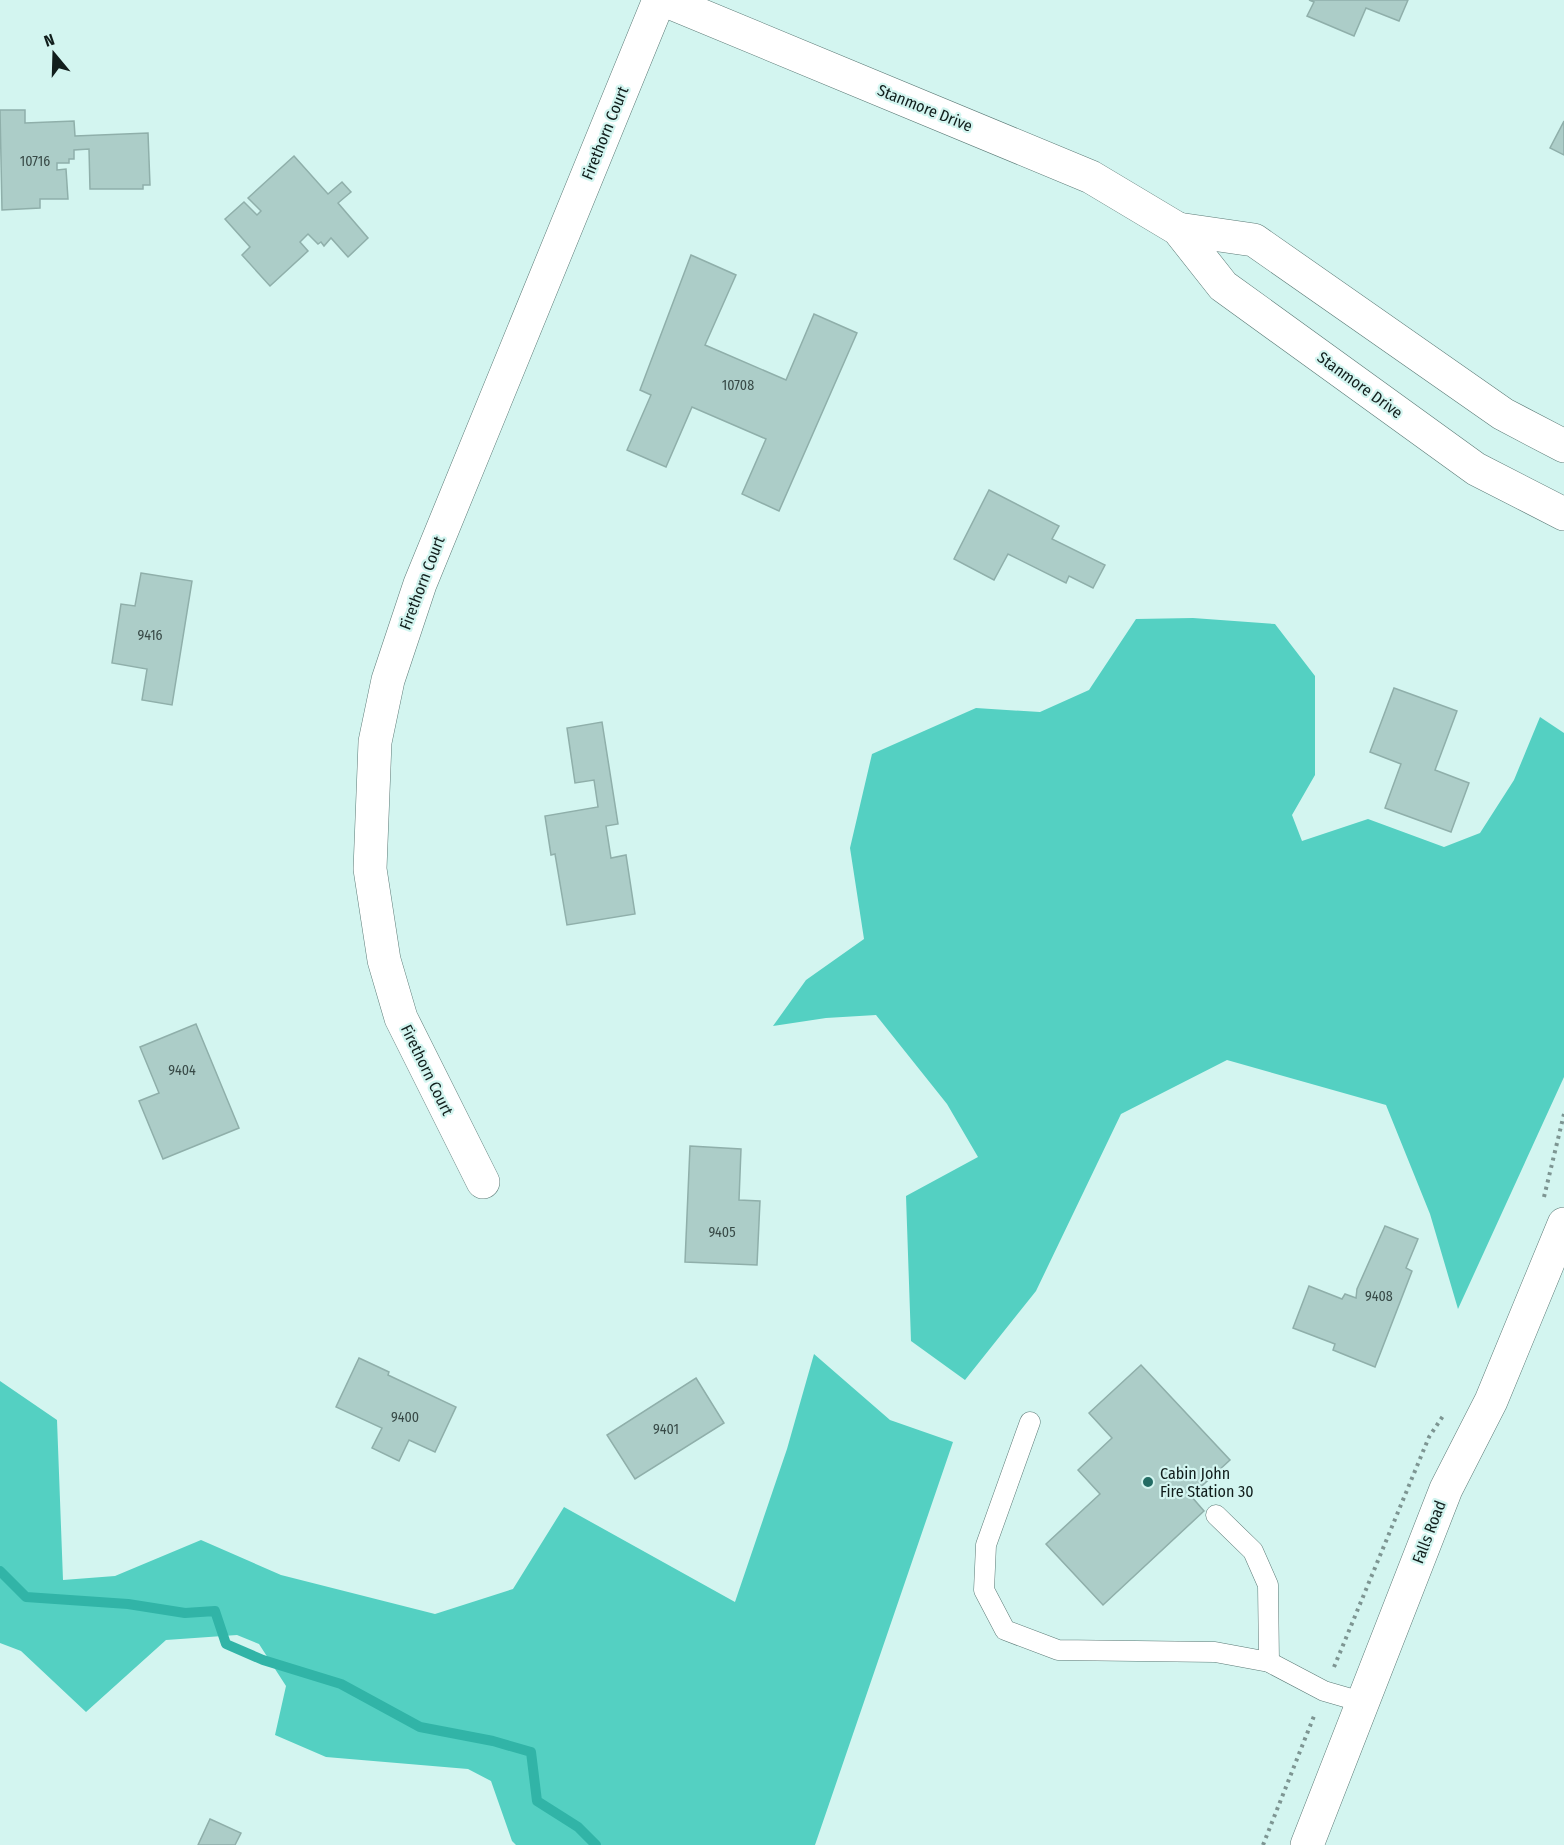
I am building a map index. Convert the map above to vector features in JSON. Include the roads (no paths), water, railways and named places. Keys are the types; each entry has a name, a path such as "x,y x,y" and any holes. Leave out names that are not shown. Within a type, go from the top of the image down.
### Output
{"street":[{"name":"Firethorn Court","path":"483,1182 401,1018 384,960 370,869 375,742 388,680 420,584 659,0"},
{"name":"Stanmore Drive","path":"664,0 1091,177 1178,230 1223,286 1476,470 1564,514"},
{"name":"Stanmore Drive","path":"1178,230 1254,240 1503,414 1564,446"},
{"name":"Falls Road","path":"1307,1845 1446,1489 1491,1401 1564,1224"}],"lane":[{"path":"1030,1422 986,1545 984,1590 1005,1630 1058,1650 1215,1652 1269,1662 1324,1691 1362,1702"},
{"path":"1216,1515 1253,1551 1268,1585 1269,1662"}],"waterway":[{"path":"0,1571 26,1597 128,1604 185,1613 215,1611 226,1644 263,1660 341,1684 420,1727 493,1741 531,1752 537,1801 578,1827 596,1845"}],"place":[{"name":"Cabin John Fire Station 30","path":"1148,1482"}]}
